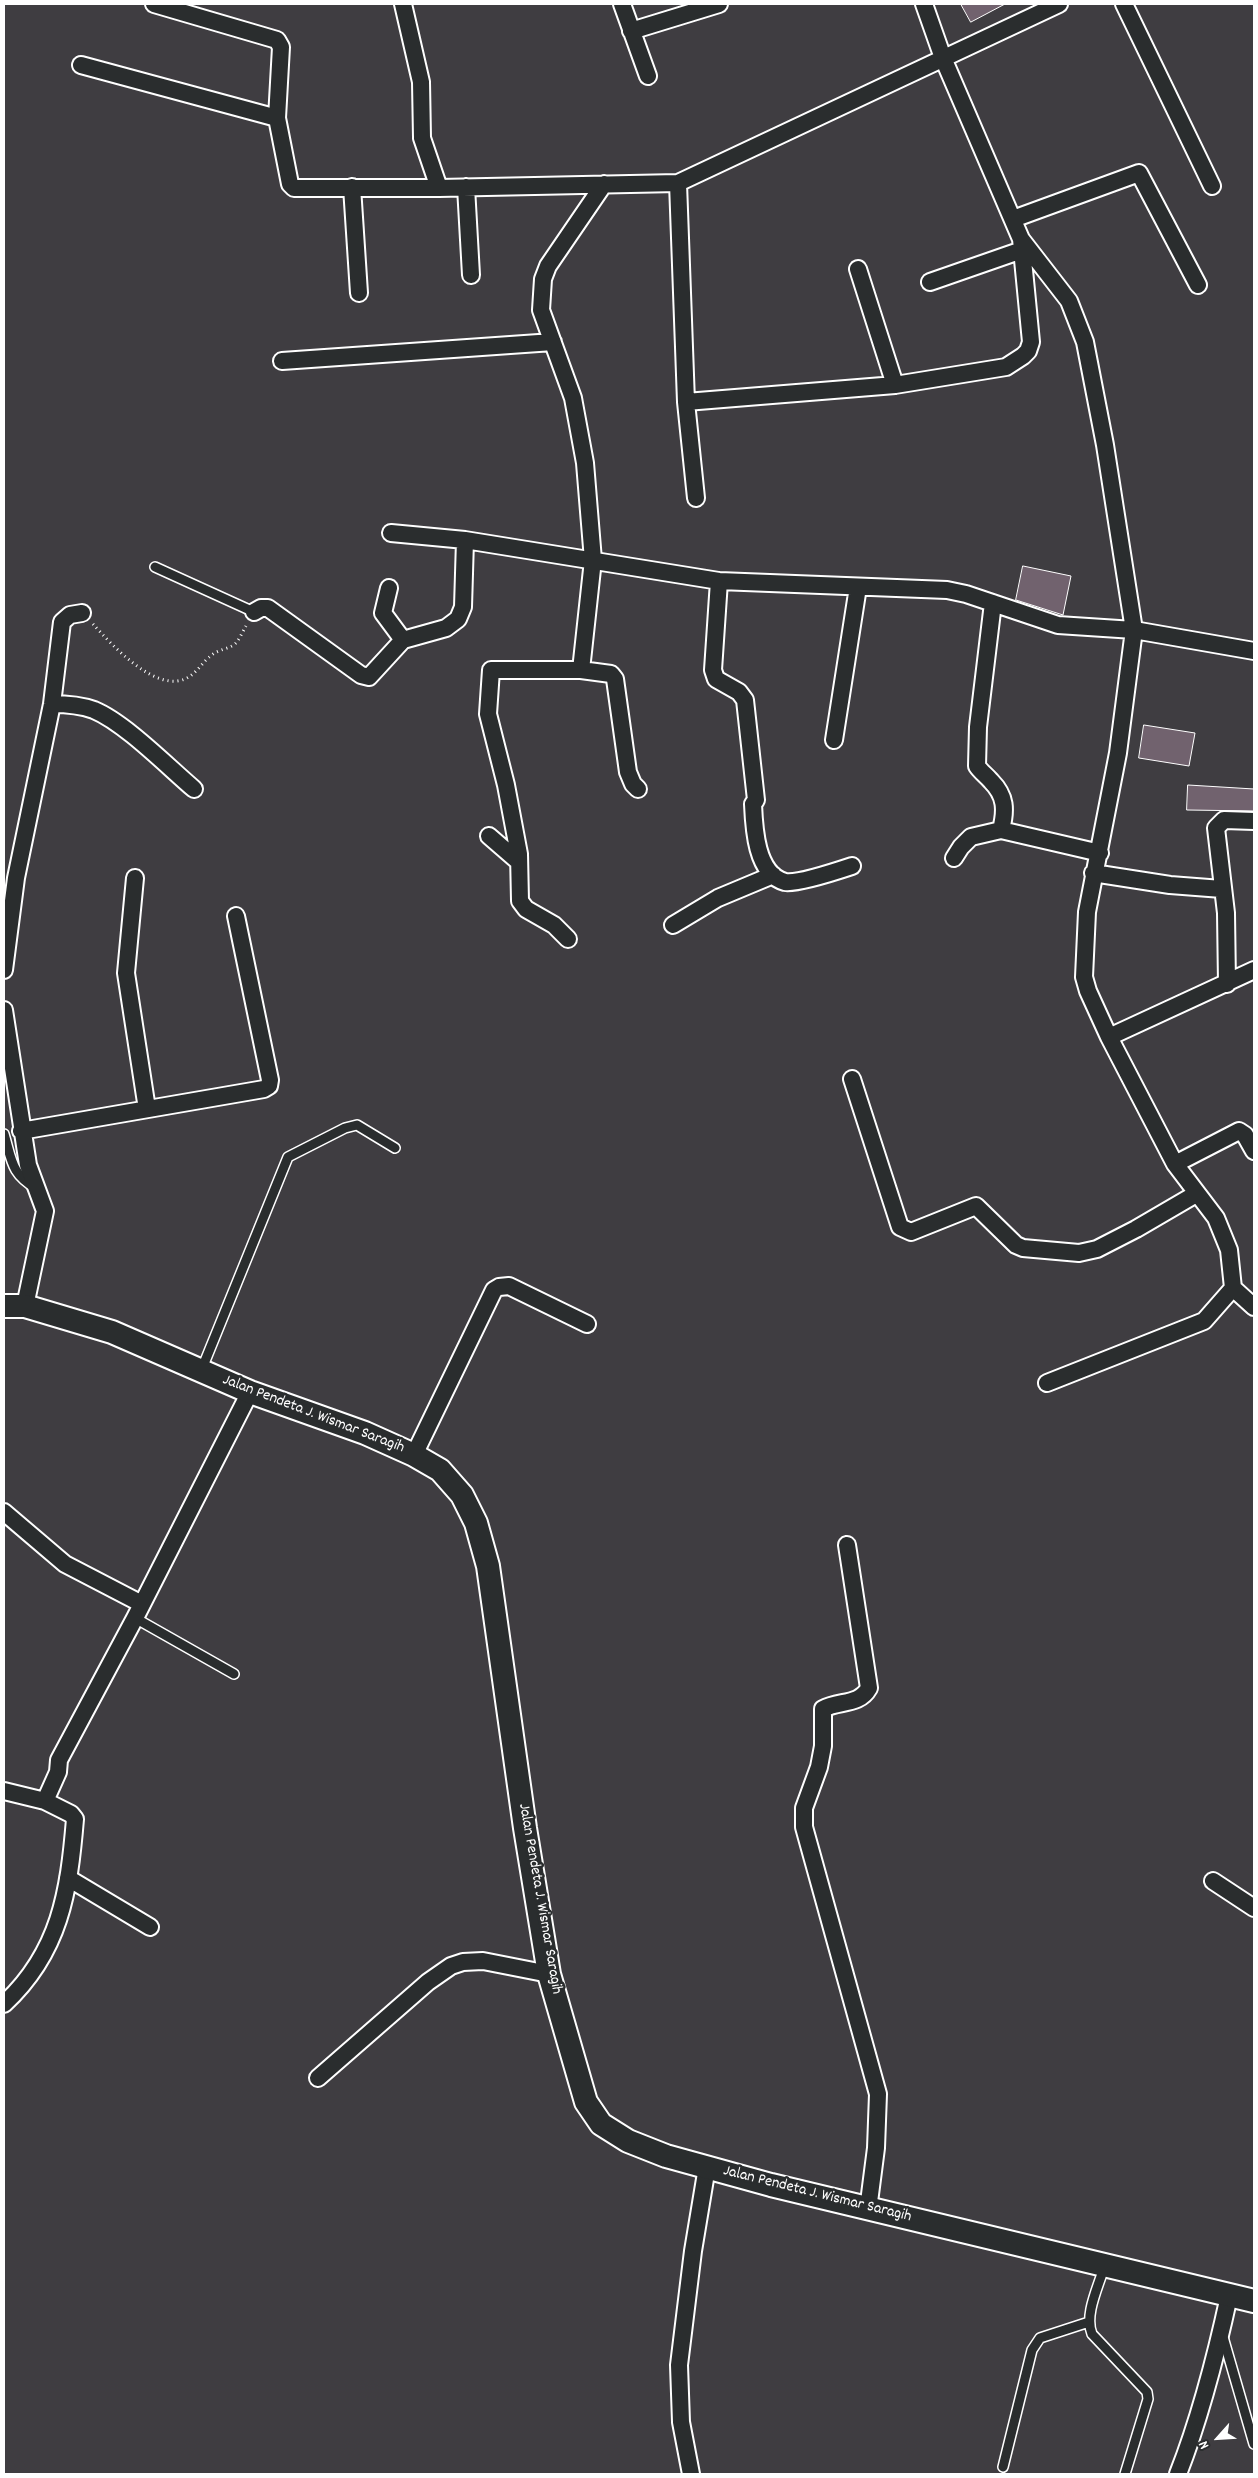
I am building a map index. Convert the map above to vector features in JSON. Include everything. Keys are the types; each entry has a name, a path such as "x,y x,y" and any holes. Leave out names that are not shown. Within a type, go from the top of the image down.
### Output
{"street":[{"path":"154,4 277,40 281,47 277,118 292,186 439,188 678,183 1059,4"},
{"path":"403,4 421,82 422,138 439,188"},
{"path":"622,4 648,76"},
{"path":"631,31 719,4"},
{"path":"686,402 895,385 1006,367 1028,351 1031,342 1022,245 943,58 924,4"},
{"path":"1124,4 1212,186"},
{"path":"81,64 277,118"},
{"path":"1013,220 1140,173 1198,285"},
{"path":"678,183 686,402 696,498"},
{"path":"581,670 593,560 585,463 573,398 541,310 544,272 604,184"},
{"path":"352,187 359,293"},
{"path":"466,187 471,275"},
{"path":"930,282 1022,245"},
{"path":"1022,245 1069,301 1085,342 1106,445 1134,630 1118,753 1100,853 1093,873 1087,912 1084,977 1088,991 1109,1038 1175,1164 1216,1218 1225,1238 1231,1263 1233,1288 1254,1307"},
{"path":"858,269 895,385"},
{"path":"282,361 553,342"},
{"path":"391,533 465,540 719,581 947,590 1058,624 1134,630 1254,651"},
{"path":"254,612 261,608 268,608 366,677 373,675 403,640 446,628 458,619 463,607 465,540"},
{"path":"719,581 713,670 716,679 740,692 745,700 756,800 752,804 754,831 764,862 773,875 786,882 852,866"},
{"path":"834,740 858,587"},
{"path":"389,588 383,613 403,640"},
{"path":"993,603 978,727 977,766 1000,790 1004,801 1005,814 1001,830"},
{"path":"4,970 16,878 52,704 62,622 70,615 82,613"},
{"path":"568,939 554,925 522,905 520,898 519,862 506,785 488,714 491,670 581,670 609,673 615,679 628,772 638,789"},
{"path":"52,704 72,704 102,715 123,728 194,789"},
{"path":"1227,984 1226,913 1216,828 1224,820 1254,821"},
{"path":"954,858 971,837 1001,830 1100,853"},
{"path":"489,836 519,862"},
{"path":"1093,873 1170,885 1222,889"},
{"path":"673,925 718,898 773,875"},
{"path":"135,878 126,973 147,1109"},
{"path":"22,1131 264,1089 269,1086 270,1080 236,916"},
{"path":"1109,1038 1254,970"},
{"path":"4,1010 28,1165 44,1206 44,1217 14,1306"},
{"path":"852,1079 900,1227 906,1231 911,1232 976,1206 1016,1245 1023,1248 1088,1252 1136,1230 1196,1194"},
{"path":"1175,1164 1239,1131 1245,1135 1254,1151"},
{"path":"414,1455 494,1290 499,1287 509,1286 587,1324"},
{"path":"1047,1383 1204,1321 1233,1288"},
{"name":"Jalan Pendeta J. Wismar Saragih","path":"14,1306 112,1332 250,1392 365,1433 414,1455 440,1470 462,1495 476,1523 488,1566 525,1828 549,1974 586,2102 601,2124 628,2141 666,2156 868,2210 996,2238 1104,2266 1254,2301"},
{"path":"45,1801 58,1772 58,1760 138,1611 250,1392"},
{"path":"4,1512 65,1564 138,1611"},
{"path":"847,1545 869,1688 857,1701 830,1705 822,1709 823,1746 819,1767 804,1808 804,1827 878,2094 876,2148 868,2210"},
{"path":"4,1791 45,1801 71,1814 76,1819 61,1913 50,1943 32,1975 4,2004"},
{"path":"68,1878 150,1927"},
{"path":"1213,1881 1254,1908"},
{"path":"318,2078 428,1982 451,1966 463,1962 483,1961 549,1974"},
{"path":"691,2474 681,2422 679,2365 693,2250 708,2167"},
{"path":"1178,2474 1188,2449 1221,2332 1229,2296"}],"lane":[{"path":"155,567 254,612"},
{"path":"201,1372 288,1157 345,1128 357,1125 395,1148"},
{"path":"4,1134 18,1176 38,1190"},
{"path":"138,1611 234,1674"},
{"path":"1104,2266 1089,2322 1092,2334 1147,2392 1148,2398 1125,2474"},
{"path":"1003,2467 1032,2350 1040,2338 1089,2322"},
{"path":"1221,2332 1254,2444"}],"path":[{"path":"82,613 123,655 144,670 163,680 174,682 192,675 213,654 235,644 254,612"}],"building":[{"path":"961,4 1005,4 971,22"},
{"path":"1023,566 1071,576 1063,615 1016,600"},
{"path":"1144,725 1195,733 1189,766 1139,758"},
{"path":"1188,785 1254,789 1254,811 1187,810"}]}
